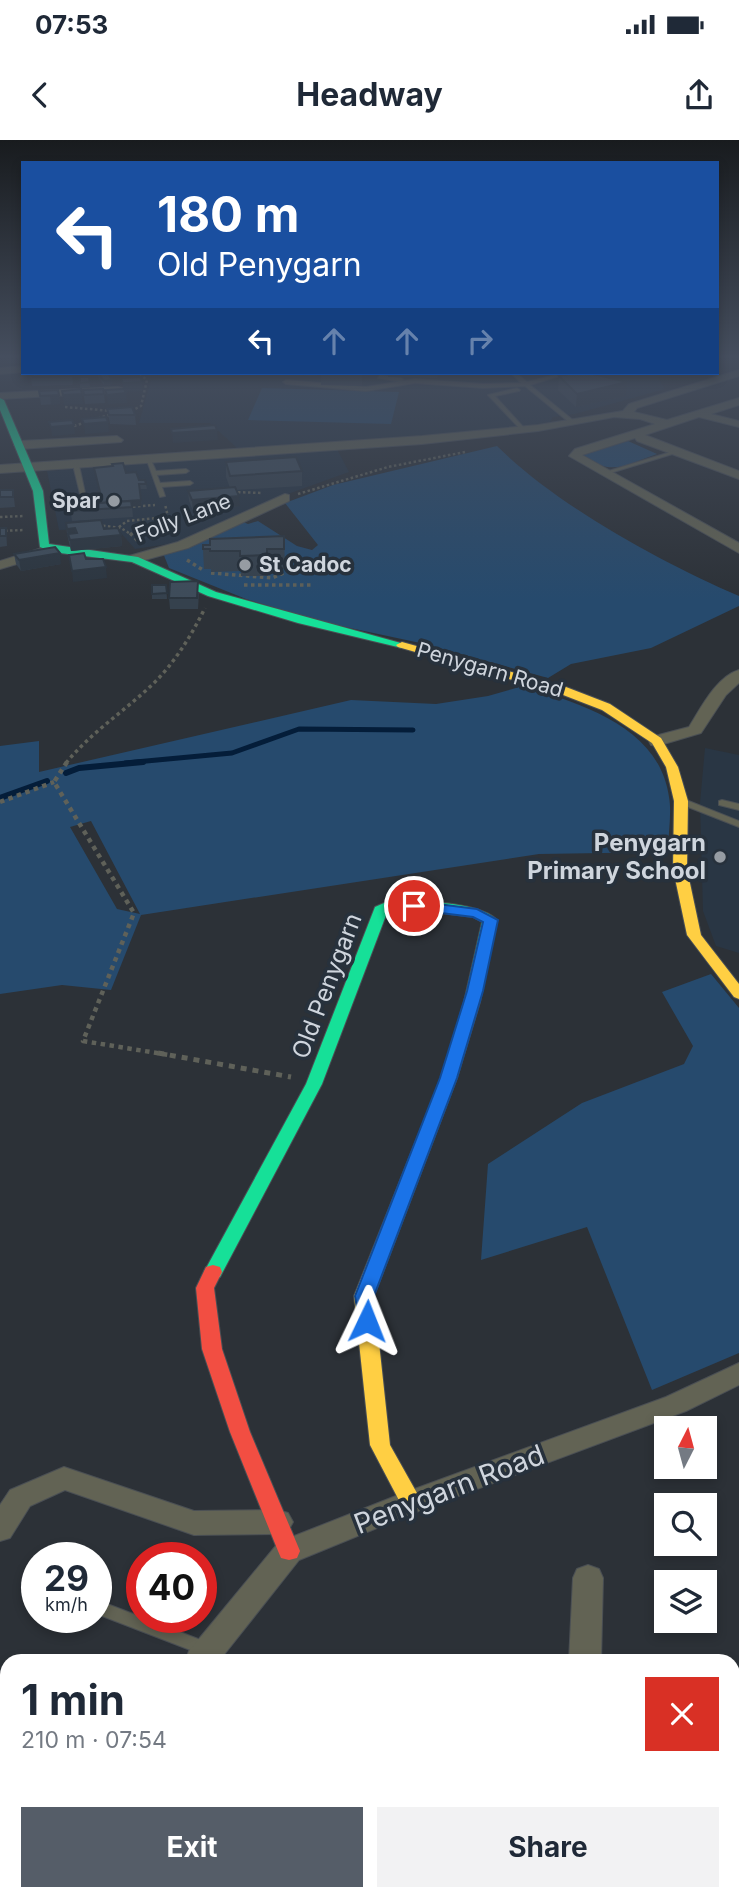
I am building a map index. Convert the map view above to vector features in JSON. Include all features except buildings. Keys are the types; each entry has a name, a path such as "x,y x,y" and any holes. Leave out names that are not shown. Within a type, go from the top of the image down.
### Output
{"street":[{"path":"17,437 38,491 44,545 51,549"},
{"path":"0,469 451,437"},
{"path":"625,437 579,452 575,457 739,549"},
{"path":"641,437 739,475"},
{"path":"20,445 117,440"},
{"name":"Folly Lane","path":"140,557 220,530 285,498"},
{"path":"0,565 51,549"},
{"name":"Penygarn Road","path":"51,549 140,557 212,594 302,621 433,653 562,690 606,707 657,741 672,768 681,801 680,869 694,935 739,994"},
{"path":"657,741 695,730 720,692 739,675"},
{"name":"Old Penygarn","path":"289,1551 240,1432 212,1349 205,1288 314,1084 382,907 393,904 477,913 490,920 475,991 449,1078 364,1296 380,1445 411,1502"},
{"name":"Penygarn Road","path":"206,1654 289,1551 411,1502 676,1404 739,1373"},
{"path":"0,1530 20,1498 64,1478 194,1523 278,1522"},
{"path":"585,1654 589,1578"}],"lane":[{"path":"605,473 676,452"},
{"path":"148,459 162,496"},
{"path":"76,465 86,506"},
{"path":"154,473 186,471"},
{"path":"158,485 190,483"},
{"path":"681,801 739,824"},
{"path":"722,803 739,807"},
{"path":"112,1614 200,1654"}],"path":[{"path":"225,492 249,491 285,498 344,479 466,452"},
{"path":"119,527 127,521 169,517 162,496"},
{"path":"86,506 92,510 165,504"},
{"path":"94,525 119,527 130,531 140,557"},
{"path":"164,550 197,564 202,570 225,575 272,578 291,570 324,569"},
{"path":"225,575 227,580"},
{"path":"242,585 314,585"},
{"path":"0,803 54,782 64,762 158,679 192,635 212,594"},
{"path":"54,782 134,913 83,1041 273,1072 314,1084"}],"shaded area":[{"path":"225,437 391,437 237,448"},
{"path":"628,441 657,454 619,467 602,466 582,455"},
{"path":"497,446 549,490 580,511 676,567 739,596 739,606 651,648 571,664 548,678 425,644 322,622 246,599 169,568 163,553 212,537 243,522 248,524 258,521 297,546 312,550 318,545 285,503 333,485"},
{"path":"337,449 349,472 274,499 175,543 135,549 120,532 104,528 59,530 47,471"},
{"path":"523,686 592,710 634,735 650,752 662,773 669,797 668,852 539,854 141,915 111,990 62,985 0,994 0,746 39,741 39,772 351,700 436,704 488,696","holes":["91,821 140,914 117,909 70,827"]},
{"name":"Penygarn Primary School","path":"705,748 739,755 739,953 716,946 703,911 700,803"},
{"path":"711,974 739,1008 739,1353 652,1390 587,1227 481,1260 488,1164 582,1103 684,1064 693,1046 662,992"}],"waterway":[{"path":"125,763 232,753 299,729 413,730"},
{"path":"66,773 79,768 143,762"},
{"path":"0,798 47,781"}],"traffic: fast":[{"path":"16,437 38,491 44,545 52,549 134,559 212,594 302,621 402,645"},
{"path":"213,1272 314,1084 382,907 393,903 477,913 490,920 472,1002"}],"traffic: slow":[{"path":"402,645 562,690 606,707 657,741 672,767 681,801 680,869 694,935 739,994"},
{"path":"411,1502 380,1445 364,1296 449,1078 472,1002"}],"traffic: jam":[{"path":"213,1272 205,1288 212,1349 240,1432 289,1551"}],"place":[{"name":"Spar","path":"114,501"},
{"name":"St Cadoc","path":"245,565"},
{"name":"Penygarn Primary School","path":"720,857"}],"route":[{"path":"367,1321 364,1296 449,1078 475,991 490,920 477,913 414,906"}]}
